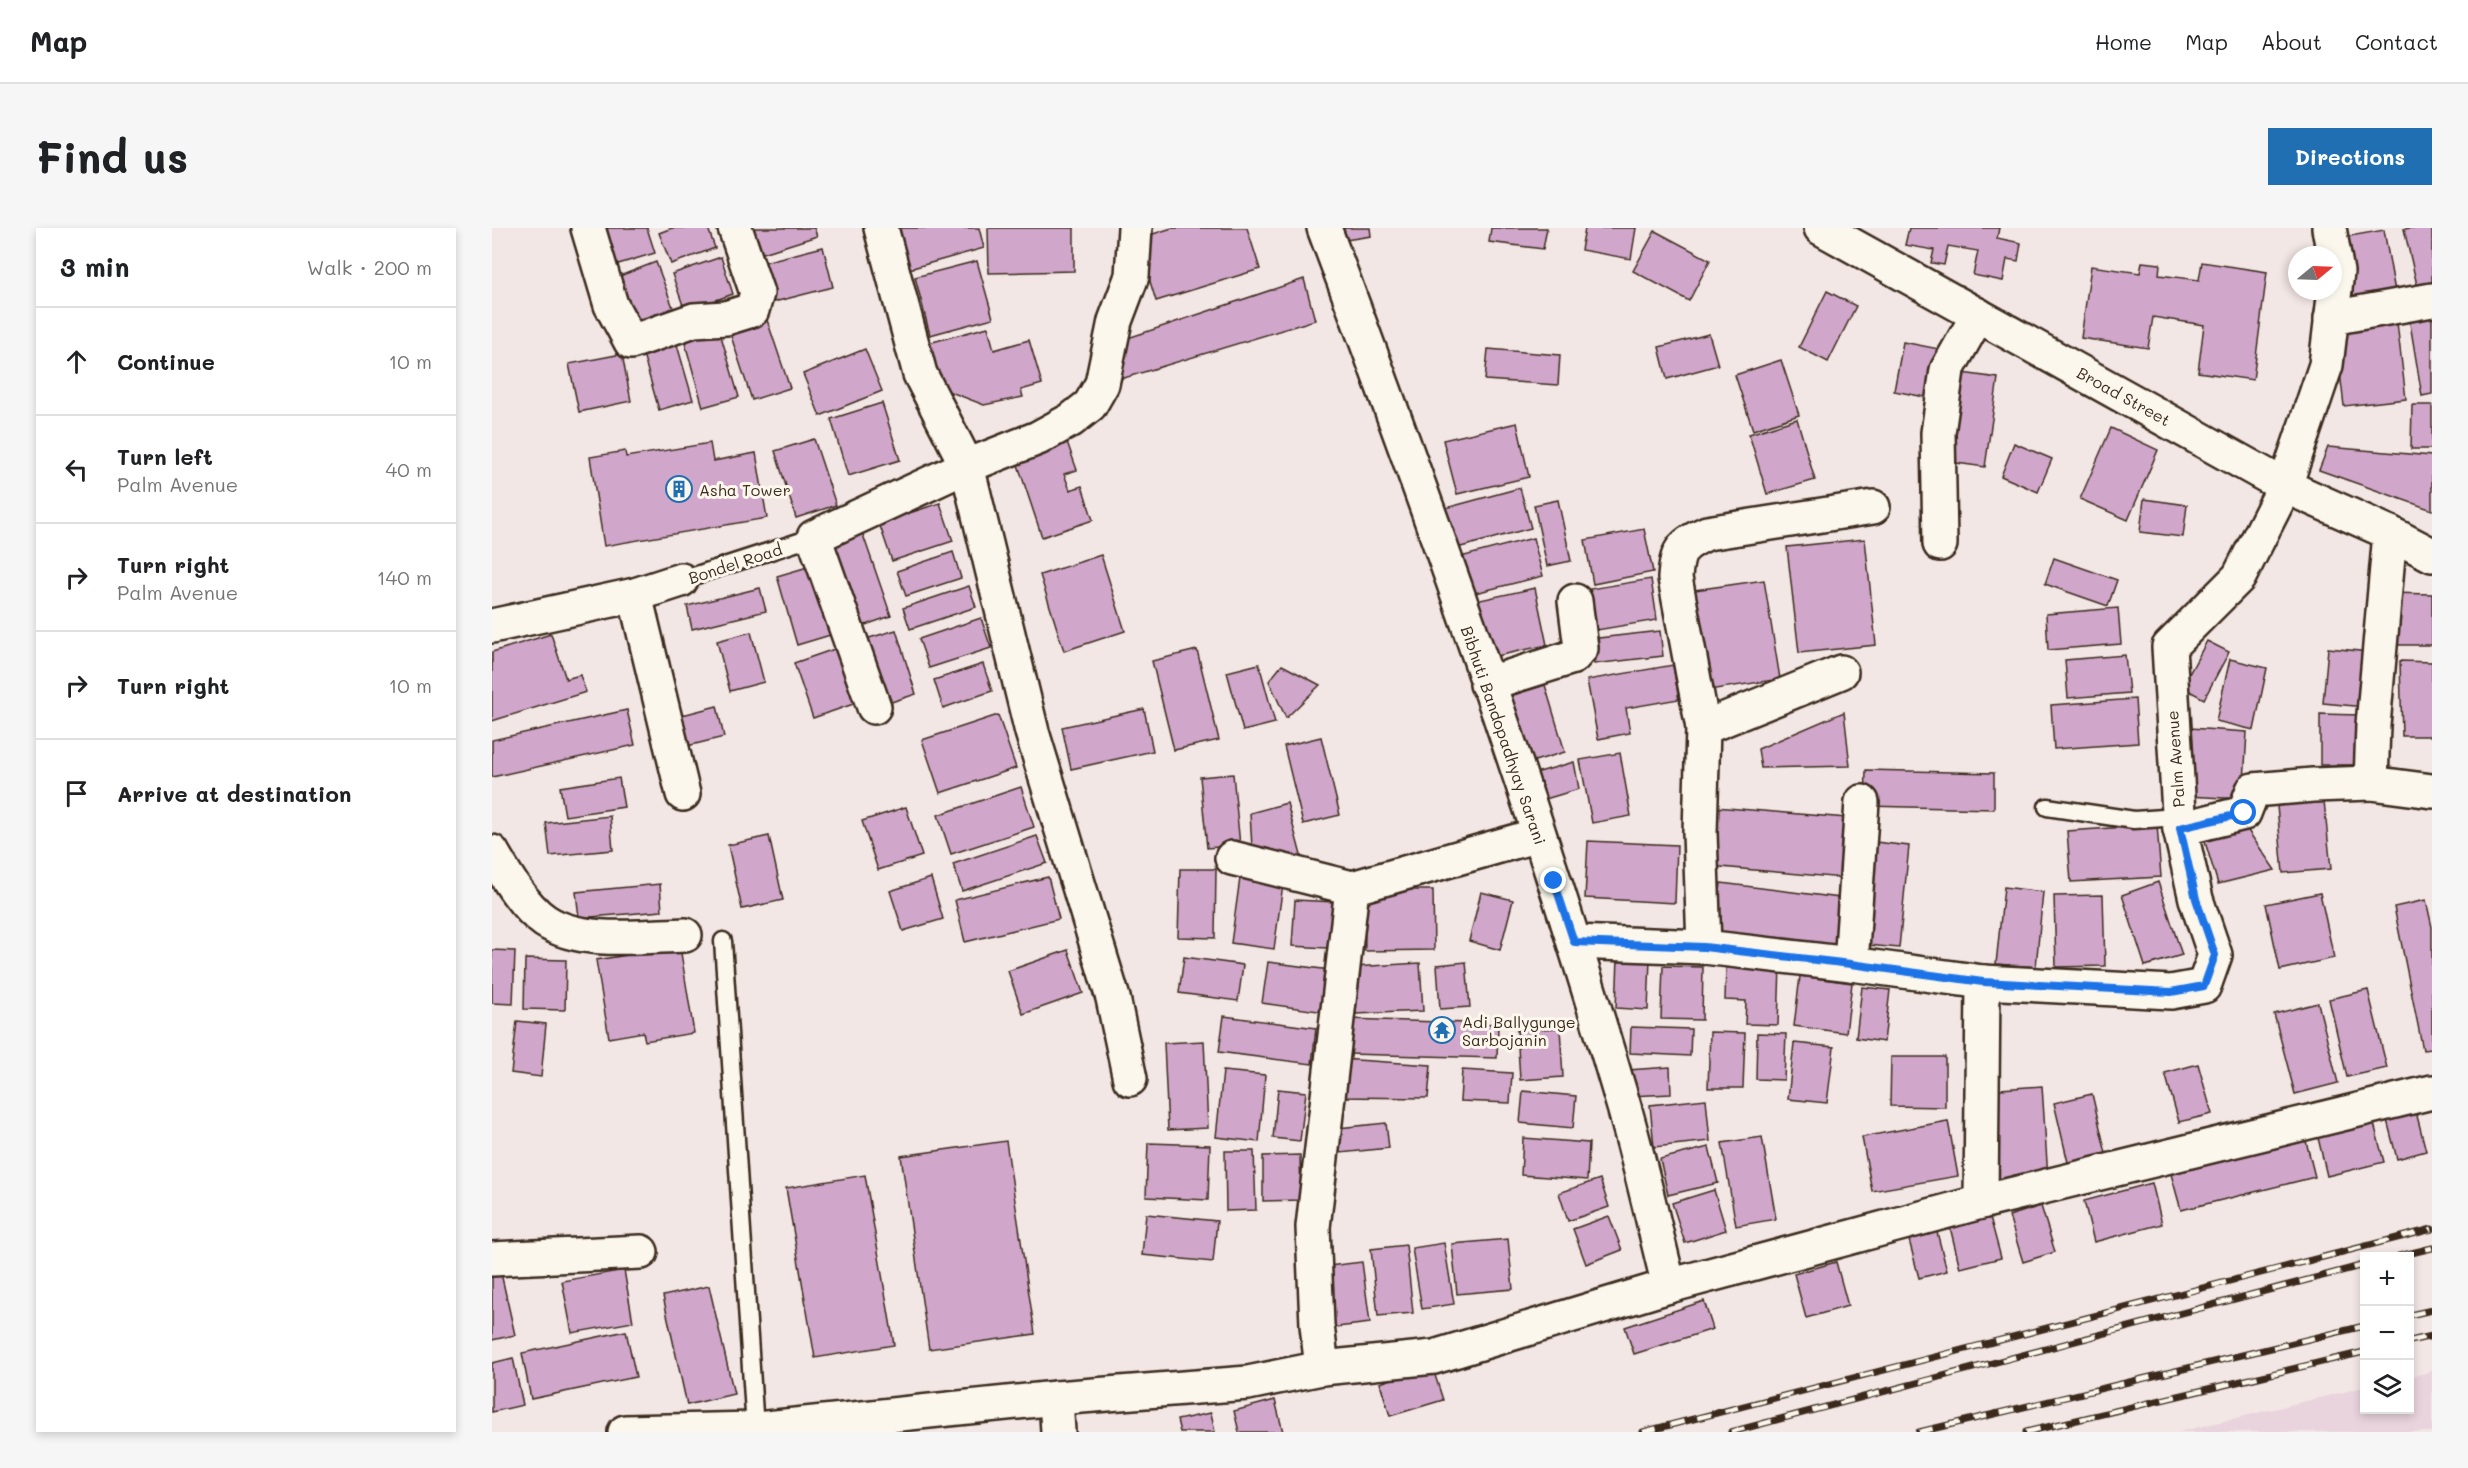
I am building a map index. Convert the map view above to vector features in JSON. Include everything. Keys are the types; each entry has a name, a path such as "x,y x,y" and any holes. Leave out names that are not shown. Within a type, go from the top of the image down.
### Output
{"street":[{"path":"588,228 611,305 631,342 694,320 726,318 752,310 757,293 735,228"},
{"path":"881,228 920,374 967,466 1032,732 1113,998 1130,1079"},
{"name":"Bondel Road","path":"814,537 967,466 1038,438 1071,420 1090,405 1102,384 1115,321 1132,276 1135,228"},
{"name":"Bibhuti Bandopadhyay Sarani","path":"1324,228 1400,431 1574,942 1625,1109 1669,1286"},
{"name":"Broad Street","path":"1821,228 2285,486 2390,533 2432,555"},
{"name":"Palm Avenue","path":"1574,942 1704,947 1983,982 2171,992 2204,986 2215,955 2196,899 2179,823 2169,647 2239,577 2285,486 2325,365 2337,272 2329,228"},
{"path":"2331,318 2432,300"},
{"path":"1940,544 1938,433 1947,370 1978,315"},
{"path":"1704,947 1700,833 1704,728 1675,578 1677,556 1687,542 1707,533 1873,507"},
{"path":"2371,783 2373,725 2390,533"},
{"path":"814,537 874,707"},
{"name":"Bondel Road","path":"492,626 635,595 681,580"},
{"path":"635,595 683,794"},
{"path":"1487,684 1573,657 1581,648 1575,601"},
{"path":"1704,728 1841,672"},
{"path":"2179,823 2244,813 2253,790 2371,783 2432,791"},
{"path":"1851,964 1862,802"},
{"path":"1232,858 1352,888 1538,835"},
{"path":"492,852 514,889 545,921 586,937 686,935"},
{"path":"1322,1368 1317,1325 1313,1227 1352,888"},
{"path":"1981,1202 1983,982"},
{"path":"625,1432 754,1431 1056,1398 1248,1383 1322,1368 1434,1357 1669,1286 1981,1202 2432,1092"},
{"path":"492,1259 641,1252"},
{"path":"1056,1398 1058,1432"}],"lane":[{"name":"Bondel Road","path":"681,580 814,537"},
{"path":"2047,807 2134,820 2179,823"},
{"path":"723,941 754,1431"}],"shaded area":[{"path":"2432,1371 2432,1432 2178,1432 2360,1388 2360,1414 2414,1414 2414,1376"}],"building":[{"path":"603,228 647,228 655,253 615,265"},
{"path":"672,228 708,228 715,248 671,264 659,233"},
{"path":"748,228 814,228 817,236 757,255"},
{"path":"898,228 979,228 984,248 909,269"},
{"path":"988,228 1074,228 1074,271 989,273"},
{"path":"1172,228 1247,228 1260,269 1156,301 1137,239"},
{"path":"1330,228 1370,228 1371,236 1333,242"},
{"path":"1491,228 1547,228 1543,249 1489,242"},
{"path":"1585,228 1636,228 1631,259 1581,250"},
{"path":"1909,228 1999,228 1997,238 2021,243 2018,261 2007,259 2003,281 1973,275 1978,251 1948,246 1944,265 1931,263 1934,250 1905,245"},
{"path":"2432,228 2432,295 2420,298 2404,229"},
{"path":"2384,230 2396,297 2355,304 2344,237"},
{"path":"1655,231 1710,260 1689,301 1633,271"},
{"path":"823,247 833,287 770,303 760,263"},
{"path":"721,257 733,294 685,311 672,274"},
{"path":"977,261 993,318 930,335 915,277"},
{"path":"656,262 674,310 629,327 612,279"},
{"path":"2142,262 2160,264 2159,275 2199,280 2202,262 2267,272 2253,380 2198,372 2204,325 2153,317 2148,348 2081,338 2091,266 2140,273"},
{"path":"1304,279 1315,320 1111,382 1116,342"},
{"path":"1827,291 1856,306 1828,362 1799,347"},
{"path":"2432,307 2432,394 2422,396 2408,311"},
{"path":"765,314 790,388 752,400 728,327"},
{"path":"2396,314 2406,399 2344,406 2334,321"},
{"path":"718,326 739,397 703,407 683,336"},
{"path":"988,327 994,350 1029,340 1042,384 1021,390 1023,397 984,405 935,386 925,344"},
{"path":"1709,334 1718,365 1667,379 1659,347"},
{"path":"675,338 693,400 659,410 641,347"},
{"path":"1903,342 1944,350 1935,399 1894,391"},
{"path":"865,349 882,391 820,416 803,374"},
{"path":"1488,349 1560,355 1558,385 1485,380"},
{"path":"622,354 631,401 579,412 569,364"},
{"path":"1781,360 1799,415 1753,430 1735,375"},
{"path":"1962,373 1998,378 1985,467 1949,462"},
{"path":"882,403 900,460 848,476 831,419"},
{"path":"2412,405 2432,405 2432,449 2411,449"},
{"path":"1797,419 1815,480 1767,494 1749,434"},
{"path":"1517,423 1529,477 1457,494 1443,440"},
{"path":"2111,428 2158,450 2128,520 2080,499"},
{"path":"814,439 836,505 796,518 775,451"},
{"path":"1066,439 1077,470 1064,474 1070,490 1082,486 1093,520 1042,537 1015,456"},
{"name":"Asha Tower","path":"710,443 713,461 756,453 767,518 604,546 590,457 625,451 626,457"},
{"path":"2014,443 2052,459 2038,492 2001,476"},
{"path":"2328,447 2432,456 2432,510 2319,470"},
{"path":"1520,488 1531,528 1446,551 1435,511"},
{"path":"2144,499 2187,505 2183,537 2140,532"},
{"path":"1558,500 1571,561 1547,566 1534,505"},
{"path":"940,503 953,541 892,561 879,523"},
{"path":"861,529 891,616 854,629 824,541"},
{"path":"1644,529 1653,572 1593,584 1585,540"},
{"path":"1533,538 1543,576 1463,596 1453,559"},
{"path":"1865,539 1876,645 1799,653 1787,547"},
{"path":"953,552 961,578 906,596 897,571"},
{"path":"1101,555 1125,631 1064,651 1040,575"},
{"path":"2054,558 2117,580 2108,606 2045,584"},
{"path":"818,564 837,633 797,645 777,576"},
{"path":"1651,579 1657,620 1597,630 1590,589"},
{"path":"1764,580 1780,679 1703,691 1688,591"},
{"path":"969,586 976,607 910,629 903,608"},
{"path":"760,588 766,611 692,629 687,606"},
{"path":"1535,588 1547,645 1483,659 1471,602"},
{"path":"2388,593 2432,594 2432,645 2389,645"},
{"path":"2118,608 2121,644 2048,650 2046,614"},
{"path":"981,618 991,648 929,668 919,639"},
{"path":"896,630 916,694 879,706 859,641"},
{"path":"1660,631 1663,656 1594,664 1590,639"},
{"path":"751,632 764,682 730,691 717,641"},
{"path":"551,634 566,679 580,675 586,692 492,721 492,652"},
{"path":"2207,641 2229,652 2204,699 2182,687"},
{"path":"846,645 865,700 813,718 794,663"},
{"path":"2328,648 2370,652 2365,707 2323,703"},
{"path":"1197,650 1219,740 1174,750 1152,661"},
{"path":"2125,655 2129,693 2068,698 2065,660"},
{"path":"2230,659 2267,668 2254,730 2216,721"},
{"path":"2400,661 2432,662 2432,736 2402,736"},
{"path":"983,664 992,691 943,708 934,680"},
{"path":"1259,664 1275,723 1243,731 1227,672"},
{"path":"1282,665 1320,685 1286,718 1269,681"},
{"path":"1673,665 1679,699 1626,708 1630,733 1598,739 1587,680"},
{"path":"1545,685 1565,752 1521,765 1501,699"},
{"path":"2135,699 2138,743 2054,749 2051,705"},
{"path":"717,706 724,737 679,748 671,718"},
{"path":"1144,709 1153,751 1071,769 1062,727"},
{"path":"627,710 635,745 492,777 492,740"},
{"path":"1844,712 1850,766 1761,768 1758,749"},
{"path":"2320,714 2359,715 2358,765 2320,765"},
{"path":"998,715 1016,768 940,793 922,740"},
{"path":"2190,728 2247,732 2243,799 2187,796"},
{"path":"1321,737 1340,815 1303,824 1284,746"},
{"path":"1620,753 1631,816 1592,823 1580,760"},
{"path":"1574,762 1579,789 1532,803 1525,776"},
{"path":"1866,770 1994,773 1994,809 1865,806"},
{"path":"1233,774 1240,845 1207,848 1200,777"},
{"path":"619,778 624,807 565,816 560,787"},
{"path":"1021,787 1034,827 951,854 938,815"},
{"path":"2324,801 2331,869 2283,873 2277,806"},
{"path":"1287,803 1302,859 1252,848 1250,813"},
{"path":"906,807 922,856 878,870 862,821"},
{"path":"1715,807 1847,818 1843,878 1710,866"},
{"path":"610,816 613,850 550,856 546,823"},
{"path":"2240,819 2275,870 2218,884 2201,829"},
{"path":"2157,825 2161,877 2071,882 2067,831"},
{"path":"769,836 783,900 742,909 728,845"},
{"path":"1037,836 1047,863 962,891 953,864"},
{"path":"1588,841 1677,845 1675,903 1585,898"},
{"path":"1867,841 1909,846 1899,948 1857,944"},
{"path":"1180,869 1216,869 1215,938 1178,937"},
{"path":"1241,871 1284,877 1274,949 1231,943"},
{"path":"1048,877 1059,919 965,942 955,900"},
{"path":"931,878 943,919 903,931 890,891"},
{"path":"2158,882 2182,955 2145,966 2122,895"},
{"path":"1721,883 1840,898 1834,949 1715,934"},
{"path":"660,884 662,911 579,918 576,892"},
{"path":"2004,887 2043,892 2036,967 1996,964"},
{"path":"1364,890 1433,890 1434,950 1365,951"},
{"path":"1481,892 1513,900 1500,950 1469,941"},
{"path":"2320,893 2334,958 2280,970 2266,904"},
{"path":"2103,895 2105,966 2056,967 2054,896"},
{"path":"1295,900 1336,902 1327,948 1292,946"},
{"path":"2426,900 2432,927 2432,1049 2423,1050 2394,907"},
{"path":"680,947 694,1033 645,1041 643,1032 609,1038 596,960"},
{"path":"492,950 515,951 513,1004 492,1003"},
{"path":"1068,950 1083,993 1023,1014 1008,971"},
{"path":"1184,957 1243,965 1238,1001 1179,993"},
{"path":"1618,958 1650,959 1648,1010 1616,1008"},
{"path":"525,959 566,960 565,1010 524,1009"},
{"path":"1268,962 1330,970 1325,1012 1262,1003"},
{"path":"1466,962 1470,1007 1440,1009 1437,965"},
{"path":"1420,963 1423,1011 1356,1014 1354,967"},
{"path":"1726,964 1780,966 1778,1025 1745,1024 1746,1001 1725,1000"},
{"path":"1663,966 1703,967 1702,1020 1661,1019"},
{"path":"1800,976 1852,983 1846,1033 1794,1026"},
{"path":"1862,987 1890,990 1884,1042 1856,1038"},
{"path":"2368,990 2387,1068 2347,1077 2329,999"},
{"path":"2318,1003 2338,1083 2295,1094 2274,1014"},
{"path":"1224,1016 1316,1028 1312,1064 1219,1052"},
{"path":"1348,1019 1498,1024 1497,1058 1348,1054"},
{"path":"517,1021 546,1024 541,1077 511,1073"},
{"path":"1631,1027 1691,1029 1690,1056 1630,1053"},
{"path":"1560,1028 1563,1077 1520,1080 1517,1030"},
{"path":"1710,1032 1745,1033 1743,1088 1708,1088"},
{"path":"1757,1033 1786,1034 1784,1080 1756,1079"},
{"path":"1204,1041 1208,1128 1168,1130 1164,1043"},
{"path":"1794,1043 1834,1047 1827,1103 1788,1099"},
{"path":"1891,1057 1945,1057 1945,1107 1890,1106"},
{"path":"1341,1059 1431,1065 1428,1098 1338,1097"},
{"path":"2198,1064 2212,1114 2179,1122 2165,1073"},
{"path":"1670,1067 1671,1094 1630,1096 1628,1070"},
{"path":"1462,1070 1512,1073 1510,1103 1460,1101"},
{"path":"1223,1071 1265,1075 1259,1142 1216,1137"},
{"path":"2042,1086 2048,1178 1993,1181 1987,1090"},
{"path":"1278,1089 1306,1092 1300,1141 1273,1138"},
{"path":"1523,1091 1576,1096 1573,1128 1520,1123"},
{"path":"2092,1094 2108,1162 2070,1171 2054,1103"},
{"path":"1706,1099 1710,1141 1654,1147 1650,1105"},
{"path":"2415,1108 2426,1151 2397,1159 2386,1116"},
{"path":"2372,1116 2384,1162 2327,1176 2316,1129"},
{"path":"1948,1121 1958,1176 1872,1191 1862,1137"},
{"path":"1386,1123 1389,1148 1340,1153 1338,1128"},
{"path":"1762,1137 1776,1219 1736,1226 1722,1143"},
{"path":"1523,1138 1589,1143 1587,1180 1521,1175"},
{"path":"1006,1141 1035,1334 929,1349 901,1156"},
{"path":"2306,1141 2315,1177 2181,1210 2171,1174"},
{"path":"1148,1143 1210,1145 1208,1200 1146,1197"},
{"path":"1709,1147 1718,1183 1668,1195 1660,1159"},
{"path":"1225,1151 1254,1151 1256,1210 1226,1211"},
{"path":"1300,1155 1301,1200 1263,1201 1263,1156"},
{"path":"865,1175 894,1345 815,1358 786,1188"},
{"path":"1600,1179 1609,1207 1568,1221 1559,1193"},
{"path":"2152,1183 2162,1224 2094,1242 2084,1201"},
{"path":"1714,1190 1726,1230 1685,1243 1672,1203"},
{"path":"2041,1206 2055,1252 2023,1262 2009,1216"},
{"path":"1146,1214 1217,1221 1213,1262 1142,1255"},
{"path":"1609,1216 1622,1250 1586,1264 1573,1229"},
{"path":"1990,1217 2001,1258 1960,1268 1950,1227"},
{"path":"1937,1232 1947,1271 1919,1278 1909,1240"},
{"path":"1508,1239 1513,1289 1457,1294 1452,1244"},
{"path":"1444,1243 1454,1304 1422,1309 1412,1248"},
{"path":"1406,1245 1413,1313 1378,1316 1371,1249"},
{"path":"1362,1262 1370,1323 1329,1328 1320,1267"},
{"path":"1836,1262 1848,1306 1806,1318 1794,1274"},
{"path":"624,1270 633,1322 572,1333 562,1281"},
{"path":"501,1273 515,1335 492,1340 492,1275"},
{"path":"709,1286 734,1394 687,1405 663,1296"},
{"path":"1704,1301 1713,1329 1634,1354 1625,1327"},
{"path":"626,1331 636,1377 531,1399 522,1353"},
{"path":"513,1358 523,1405 492,1412 492,1363"},
{"path":"1432,1366 1443,1400 1390,1416 1380,1383"},
{"path":"1275,1400 1283,1432 1239,1432 1234,1411"},
{"path":"1211,1413 1215,1432 1180,1432 1177,1420"}],"railway":[{"path":"1643,1432 2432,1229"},
{"path":"2414,1252 2432,1248"},
{"path":"1731,1432 2360,1266"},
{"path":"2414,1314 2432,1310"},
{"path":"1919,1432 2360,1327"},
{"path":"2414,1340 2432,1336"},
{"path":"2026,1432 2360,1353"}],"place":[{"name":"Asha Tower","path":"679,489"},
{"name":"Adi Ballygunge Sarbojanin","path":"1442,1030"}],"route":[{"path":"1554,881 1574,942 1704,947 1983,982 2171,992 2204,986 2215,955 2196,899 2180,828 2244,813"}]}
